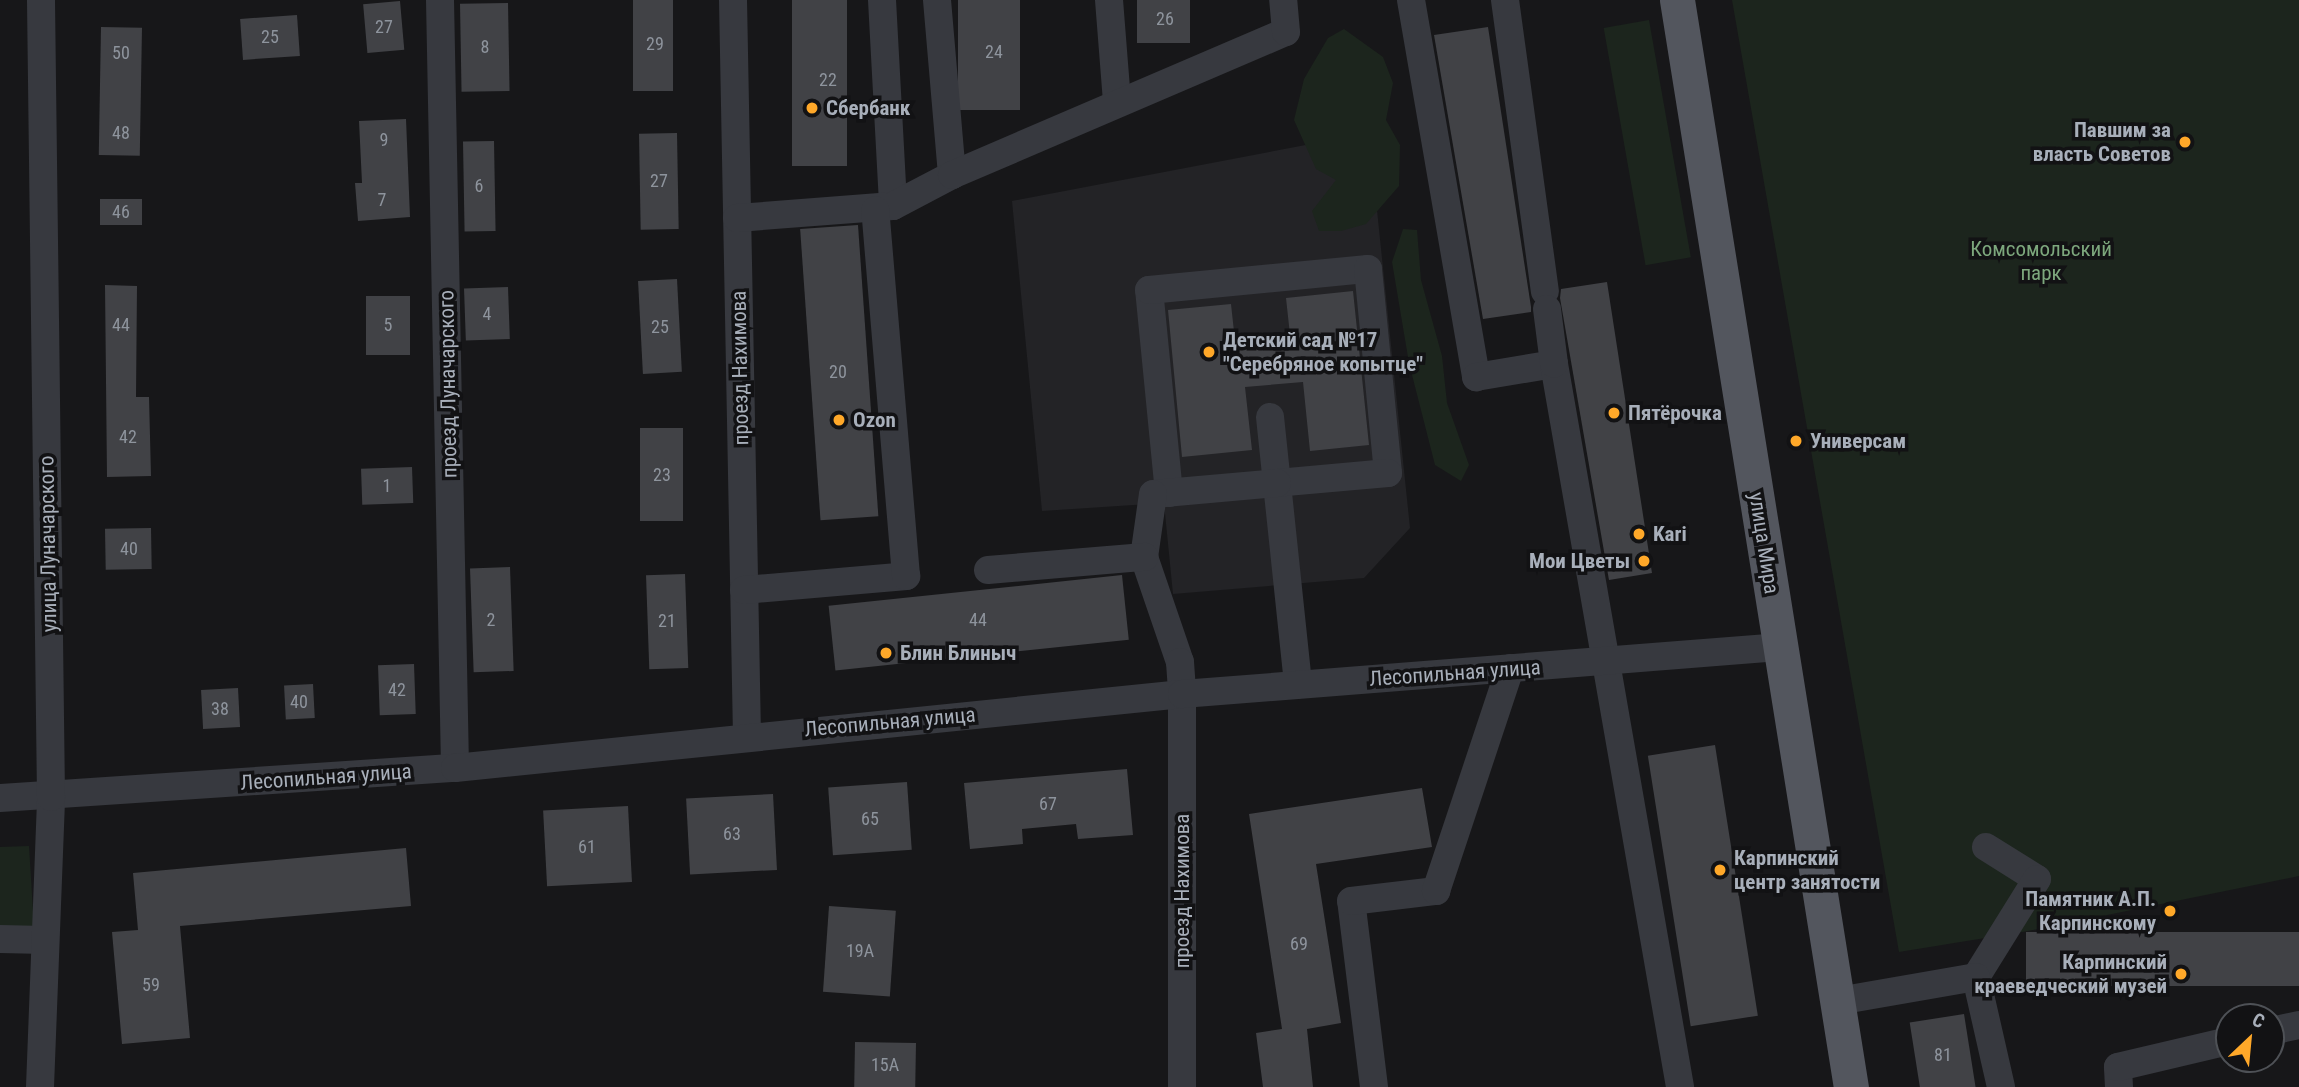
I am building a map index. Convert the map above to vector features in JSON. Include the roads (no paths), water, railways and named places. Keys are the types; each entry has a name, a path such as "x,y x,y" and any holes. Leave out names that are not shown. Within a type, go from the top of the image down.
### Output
{"main road":[{"name":"улица Мира","path":"1677,0 1852,1087"}],"street":[{"name":"улица Луначарского","path":"40,1087 51,797 41,0"},
{"name":"проезд Луначарского","path":"440,0 455,768"},
{"name":"проезд Нахимова","path":"733,0 747,736"},
{"path":"744,590 906,576 884,208 882,0"},
{"path":"937,0 952,175"},
{"path":"1109,0 1116,102"},
{"path":"737,218 884,208 1116,102 1286,32 1283,0"},
{"path":"1411,0 1476,377 1554,364"},
{"path":"1505,0 1554,364 1680,1087"},
{"path":"988,570 1144,557 1153,494 1169,493 1388,473 1368,268 1149,290 1169,493"},
{"path":"1270,416 1298,685"},
{"name":"проезд Нахимова","path":"1144,557 1180,662 1182,1087"},
{"name":"Лесопильная улица","path":"0,798 51,797 455,768 747,736 1182,694 1781,647"},
{"path":"1374,1087 1351,901 1436,891 1510,668"},
{"path":"1986,846 2037,878 1976,977 2001,1087"},
{"path":"0,939 46,940"},
{"path":"1838,1001 1976,977"},
{"path":"2119,1087 2118,1067 2215,1044"}],"place":[{"name":"Сбербанк","path":"812,108"},
{"name":"Павшим за власть Советов","path":"2185,142"},
{"name":"Детский сад №17 \"Серебряное копытце\"","path":"1209,352"},
{"name":"Пятёрочка","path":"1614,413"},
{"name":"Ozon","path":"839,420"},
{"name":"Универсам","path":"1796,441"},
{"name":"Kari","path":"1639,534"},
{"name":"Мои Цветы","path":"1644,561"},
{"name":"Блин Блиныч","path":"886,653"},
{"name":"Карпинский центр занятости","path":"1720,870"},
{"name":"Памятник А.П. Карпинскому","path":"2170,911"},
{"name":"Карпинский краеведческий музей","path":"2181,974"}],"park label":[{"name":"Комсомольский парк","path":"2041,261"}]}
